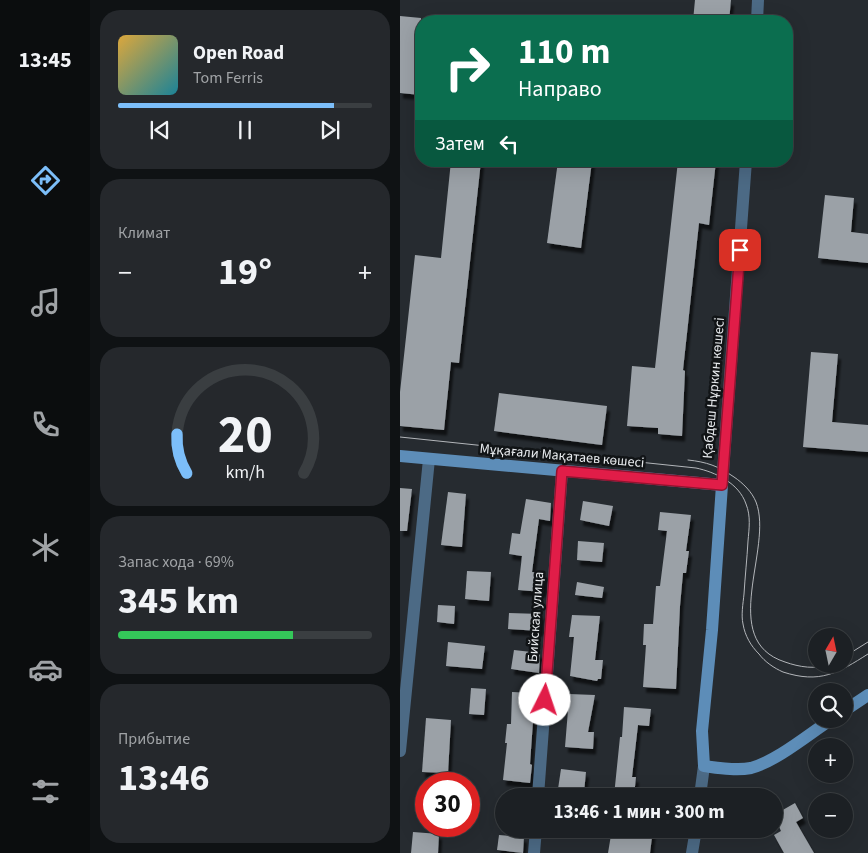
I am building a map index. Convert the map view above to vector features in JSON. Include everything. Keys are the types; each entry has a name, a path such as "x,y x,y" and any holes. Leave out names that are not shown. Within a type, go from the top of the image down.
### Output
{"main road":[{"name":"Мұқағали Мақатаев көшесі","path":"400,456 722,485"},
{"name":"Қабдеш Нұркин көшесі","path":"704,766 702,731 712,630 722,485"},
{"path":"853,705 868,695"},
{"path":"704,766 734,769 750,768 769,761 818,728"}],"street":[{"path":"757,15 758,0"},
{"name":"Қабдеш Нұркин көшесі","path":"722,485 746,167"},
{"path":"400,751 429,459"},
{"name":"Бийская улица","path":"539,788 562,471"},
{"name":"Қабдеш Нұркин көшесі","path":"701,788 704,766"},
{"path":"534,853 535,838"},
{"path":"692,853 694,838"}],"building":[{"path":"695,0 731,0 730,15 694,15"},
{"path":"400,16 415,17 415,94 400,93"},
{"path":"450,167 480,167 459,363 451,362 444,430 400,426 400,392 415,255 441,258"},
{"path":"557,167 591,167 581,248 547,243"},
{"path":"677,167 715,167 709,225 699,223 683,370 685,371 682,436 658,434 658,428 627,426 632,366 655,368"},
{"path":"825,195 854,198 851,232 868,234 868,263 818,258"},
{"path":"811,352 838,354 832,422 868,425 868,452 803,447"},
{"path":"499,393 607,406 602,445 494,431"},
{"path":"400,488 412,489 407,531 400,531"},
{"path":"448,492 466,494 462,547 441,545"},
{"path":"526,499 551,503 550,521 539,519 532,572 545,574 543,592 518,590 522,556 509,554 512,533 520,534"},
{"path":"583,501 613,506 609,526 580,520"},
{"path":"660,512 691,515 686,551 689,551 686,573 683,573 680,606 676,689 643,687 646,645 643,645 644,624 653,624 656,586 660,586 667,531 658,530"},
{"path":"578,541 604,543 602,562 577,560"},
{"path":"467,571 491,572 489,601 465,599"},
{"path":"577,582 604,587 602,598 575,595"},
{"path":"438,605 455,606 454,624 437,622"},
{"path":"509,613 541,614 540,631 508,629"},
{"path":"572,615 600,616 595,660 603,660 601,679 597,681 570,676 574,637 569,637"},
{"path":"448,642 485,646 482,669 446,666"},
{"path":"514,650 540,653 539,673 511,669"},
{"path":"471,688 486,689 484,715 469,714"},
{"path":"512,692 535,693 530,783 503,780 507,724 511,724"},
{"path":"569,694 595,695 588,732 594,732 593,749 565,747 568,710 566,709"},
{"path":"624,707 651,709 649,726 638,725 632,777 636,777 635,788 615,788 620,737 622,737"},
{"path":"426,718 451,720 448,772 422,772"},
{"path":"561,769 586,772 584,788 558,788"},
{"path":"795,803 803,818 796,822 814,853 784,853 776,838 783,838 783,810"},
{"path":"413,832 415,832 415,837 439,837 438,853 411,853"},
{"path":"499,838 524,838 523,853 497,850"},
{"path":"610,838 652,838 650,853 608,853"}],"tram line":[{"path":"400,437 696,468 711,472 726,480 738,490 749,513 742,617 747,637 756,651 773,667 783,672 808,677 828,675 847,667 868,654"},
{"path":"688,460 712,465 728,473 747,488 752,495 756,502 760,521 759,543 752,591 751,614 754,634 765,651 785,662 808,667"},
{"path":"853,651 868,642"}],"route":[{"path":"545,700 562,471 722,485 740,250"}]}
